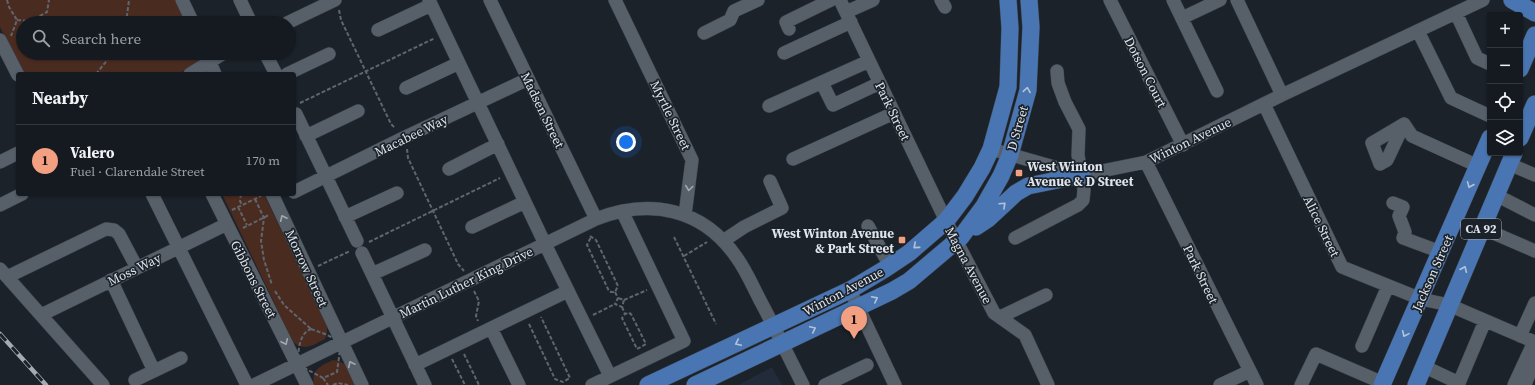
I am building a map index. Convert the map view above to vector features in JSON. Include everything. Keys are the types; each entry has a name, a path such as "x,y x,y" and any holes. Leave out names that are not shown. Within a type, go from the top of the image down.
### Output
{"main road":[{"name":"D Street","path":"991,148 1008,87 1010,28 1008,0"},
{"name":"D Street","path":"959,240 984,206 1001,176 1010,155 1028,90 1031,27 1029,0"},
{"path":"1512,0 1535,13"},
{"path":"1523,62 1535,35"},
{"path":"1526,132 1535,104"},
{"name":"Jackson Street","path":"1382,384 1421,299 1487,145"},
{"name":"Winton Avenue","path":"648,385 850,290 890,266 946,221 965,196 982,168 991,148"},
{"name":"CA 92","path":"1416,385 1511,158"},
{"path":"959,240 988,219 1016,193 1028,186 1082,175"},
{"name":"Winton Avenue","path":"695,385 858,308 909,280 959,240"}],"street":[{"path":"182,0 190,16"},
{"path":"240,0 248,16"},
{"path":"296,19 335,0"},
{"name":"Madsen Street","path":"490,0 596,220"},
{"name":"Myrtle Street","path":"615,0 692,160 685,215"},
{"path":"704,32 730,20 734,11 758,0"},
{"path":"790,29 786,22 831,0"},
{"name":"Park Street","path":"840,0 946,221"},
{"path":"784,54 849,17 873,0"},
{"name":"Dotson Court","path":"1110,0 1182,145"},
{"path":"1173,0 1217,91"},
{"path":"1182,18 1220,0"},
{"path":"1237,0 1282,95"},
{"name":"Winton Avenue","path":"991,148 1010,155 1082,175 1146,162 1282,95 1418,31 1461,7 1483,0"},
{"path":"378,30 430,2 545,244 610,376"},
{"path":"1461,7 1477,58 1487,63"},
{"path":"1418,31 1451,98 1487,115"},
{"path":"0,40 16,72"},
{"path":"291,72 329,54"},
{"path":"193,69 205,60"},
{"path":"209,60 214,72"},
{"path":"269,60 275,72"},
{"path":"769,106 869,61"},
{"path":"406,88 459,63"},
{"path":"1015,238 1078,206 1083,200 1084,190 1078,155 1079,129 1065,102 1058,83 1057,71"},
{"name":"Macabee Way","path":"296,191 401,139 528,79"},
{"path":"822,82 832,105 880,83"},
{"name":"Alice Street","path":"1264,104 1342,267 1421,299 1449,305 1535,342"},
{"path":"306,136 358,111"},
{"path":"296,112 425,385"},
{"path":"793,159 894,113"},
{"path":"1404,124 1412,136 1478,166"},
{"path":"449,169 498,144"},
{"path":"0,162 16,154"},
{"path":"1511,158 1535,175"},
{"name":"Park Street","path":"1146,162 1257,385"},
{"path":"720,238 782,208 770,181"},
{"path":"1497,192 1535,205"},
{"path":"1497,192 1535,215"},
{"path":"345,217 397,193"},
{"path":"0,205 18,196"},
{"path":"153,196 247,385"},
{"name":"Gibbons Street","path":"213,196 307,385"},
{"path":"273,200 285,196"},
{"name":"Morrow Street","path":"273,200 362,385"},
{"path":"472,227 525,202"},
{"path":"1393,203 1403,207 1399,216 1405,232 1403,238 1441,252"},
{"name":"Martin Luther King Drive","path":"254,385 392,317 596,220 622,211 641,208 669,210 685,215"},
{"path":"592,385 684,341 622,211"},
{"path":"685,215 701,223 720,238 742,266 802,385"},
{"name":"Magna Avenue","path":"946,221 959,240 994,313 1025,336 1048,385"},
{"name":"Moss Way","path":"41,314 226,224"},
{"path":"868,226 890,266"},
{"path":"1482,228 1535,251"},
{"path":"103,385 4,273 106,229 114,230 119,234 137,268"},
{"path":"372,274 424,250"},
{"path":"111,280 154,371"},
{"path":"1362,346 1388,286"},
{"path":"850,290 895,385"},
{"path":"415,365 568,291"},
{"path":"1000,316 1046,295"},
{"path":"1520,336 1535,303"},
{"path":"1424,366 1459,383 1485,321"},
{"path":"488,330 519,385"},
{"path":"1514,385 1535,342"},
{"path":"1301,385 1316,354 1382,384"},
{"path":"135,380 181,358"},
{"path":"1525,385 1535,360"},
{"path":"825,385 867,365"},
{"path":"1220,385 1250,371"}],"path":[{"path":"7,0 9,7 16,18"},
{"path":"40,16 47,12 49,0"},
{"path":"127,16 129,0"},
{"path":"335,0 341,13 341,20 391,124 396,128 408,152 408,158 458,264 463,267 479,300 476,316 488,330"},
{"path":"296,109 366,72 445,33"},
{"path":"98,72 107,60"},
{"path":"187,60 193,69"},
{"path":"308,271 512,173"},
{"path":"241,196 240,201 242,205"},
{"path":"226,224 238,207 255,199 273,200 264,218 262,241 264,260 274,290 284,305 311,329 320,331 341,342 337,372 323,378"},
{"path":"255,199 264,218"},
{"path":"238,207 247,225"},
{"path":"226,224 247,225 264,218"},
{"path":"674,237 716,324"},
{"path":"591,238 596,240 618,286 615,292 609,291 587,245 591,238"},
{"path":"684,256 720,238"},
{"path":"615,292 618,298 624,300 657,285"},
{"path":"582,319 615,304 618,298"},
{"path":"624,300 622,307 625,314"},
{"path":"615,304 622,307"},
{"path":"524,312 555,379 563,382 570,378 536,307"},
{"path":"625,314 631,314 646,344 637,348 622,318 625,314"},
{"path":"311,329 303,335 297,364 323,378 328,385"},
{"path":"453,347 465,385"},
{"path":"453,347 479,385"},
{"path":"333,385 338,383 348,385"}],"shaded area":[{"path":"0,0 176,0 184,16 16,16 16,58 0,27"},
{"path":"17,60 199,60 193,66 182,72 23,72"},
{"path":"223,196 265,196 327,326 325,339 313,345 301,347 293,342"},
{"path":"333,360 346,365 356,385 314,385 314,375 318,369"},
{"path":"772,367 782,385 738,385"}],"railway":[{"path":"0,334 46,385"}],"place":[{"name":"West Winton Avenue & D Street","path":"1019,173"},
{"name":"West Winton Avenue & Park Street","path":"902,240"},
{"name":"Valero","path":"854,339"}]}
